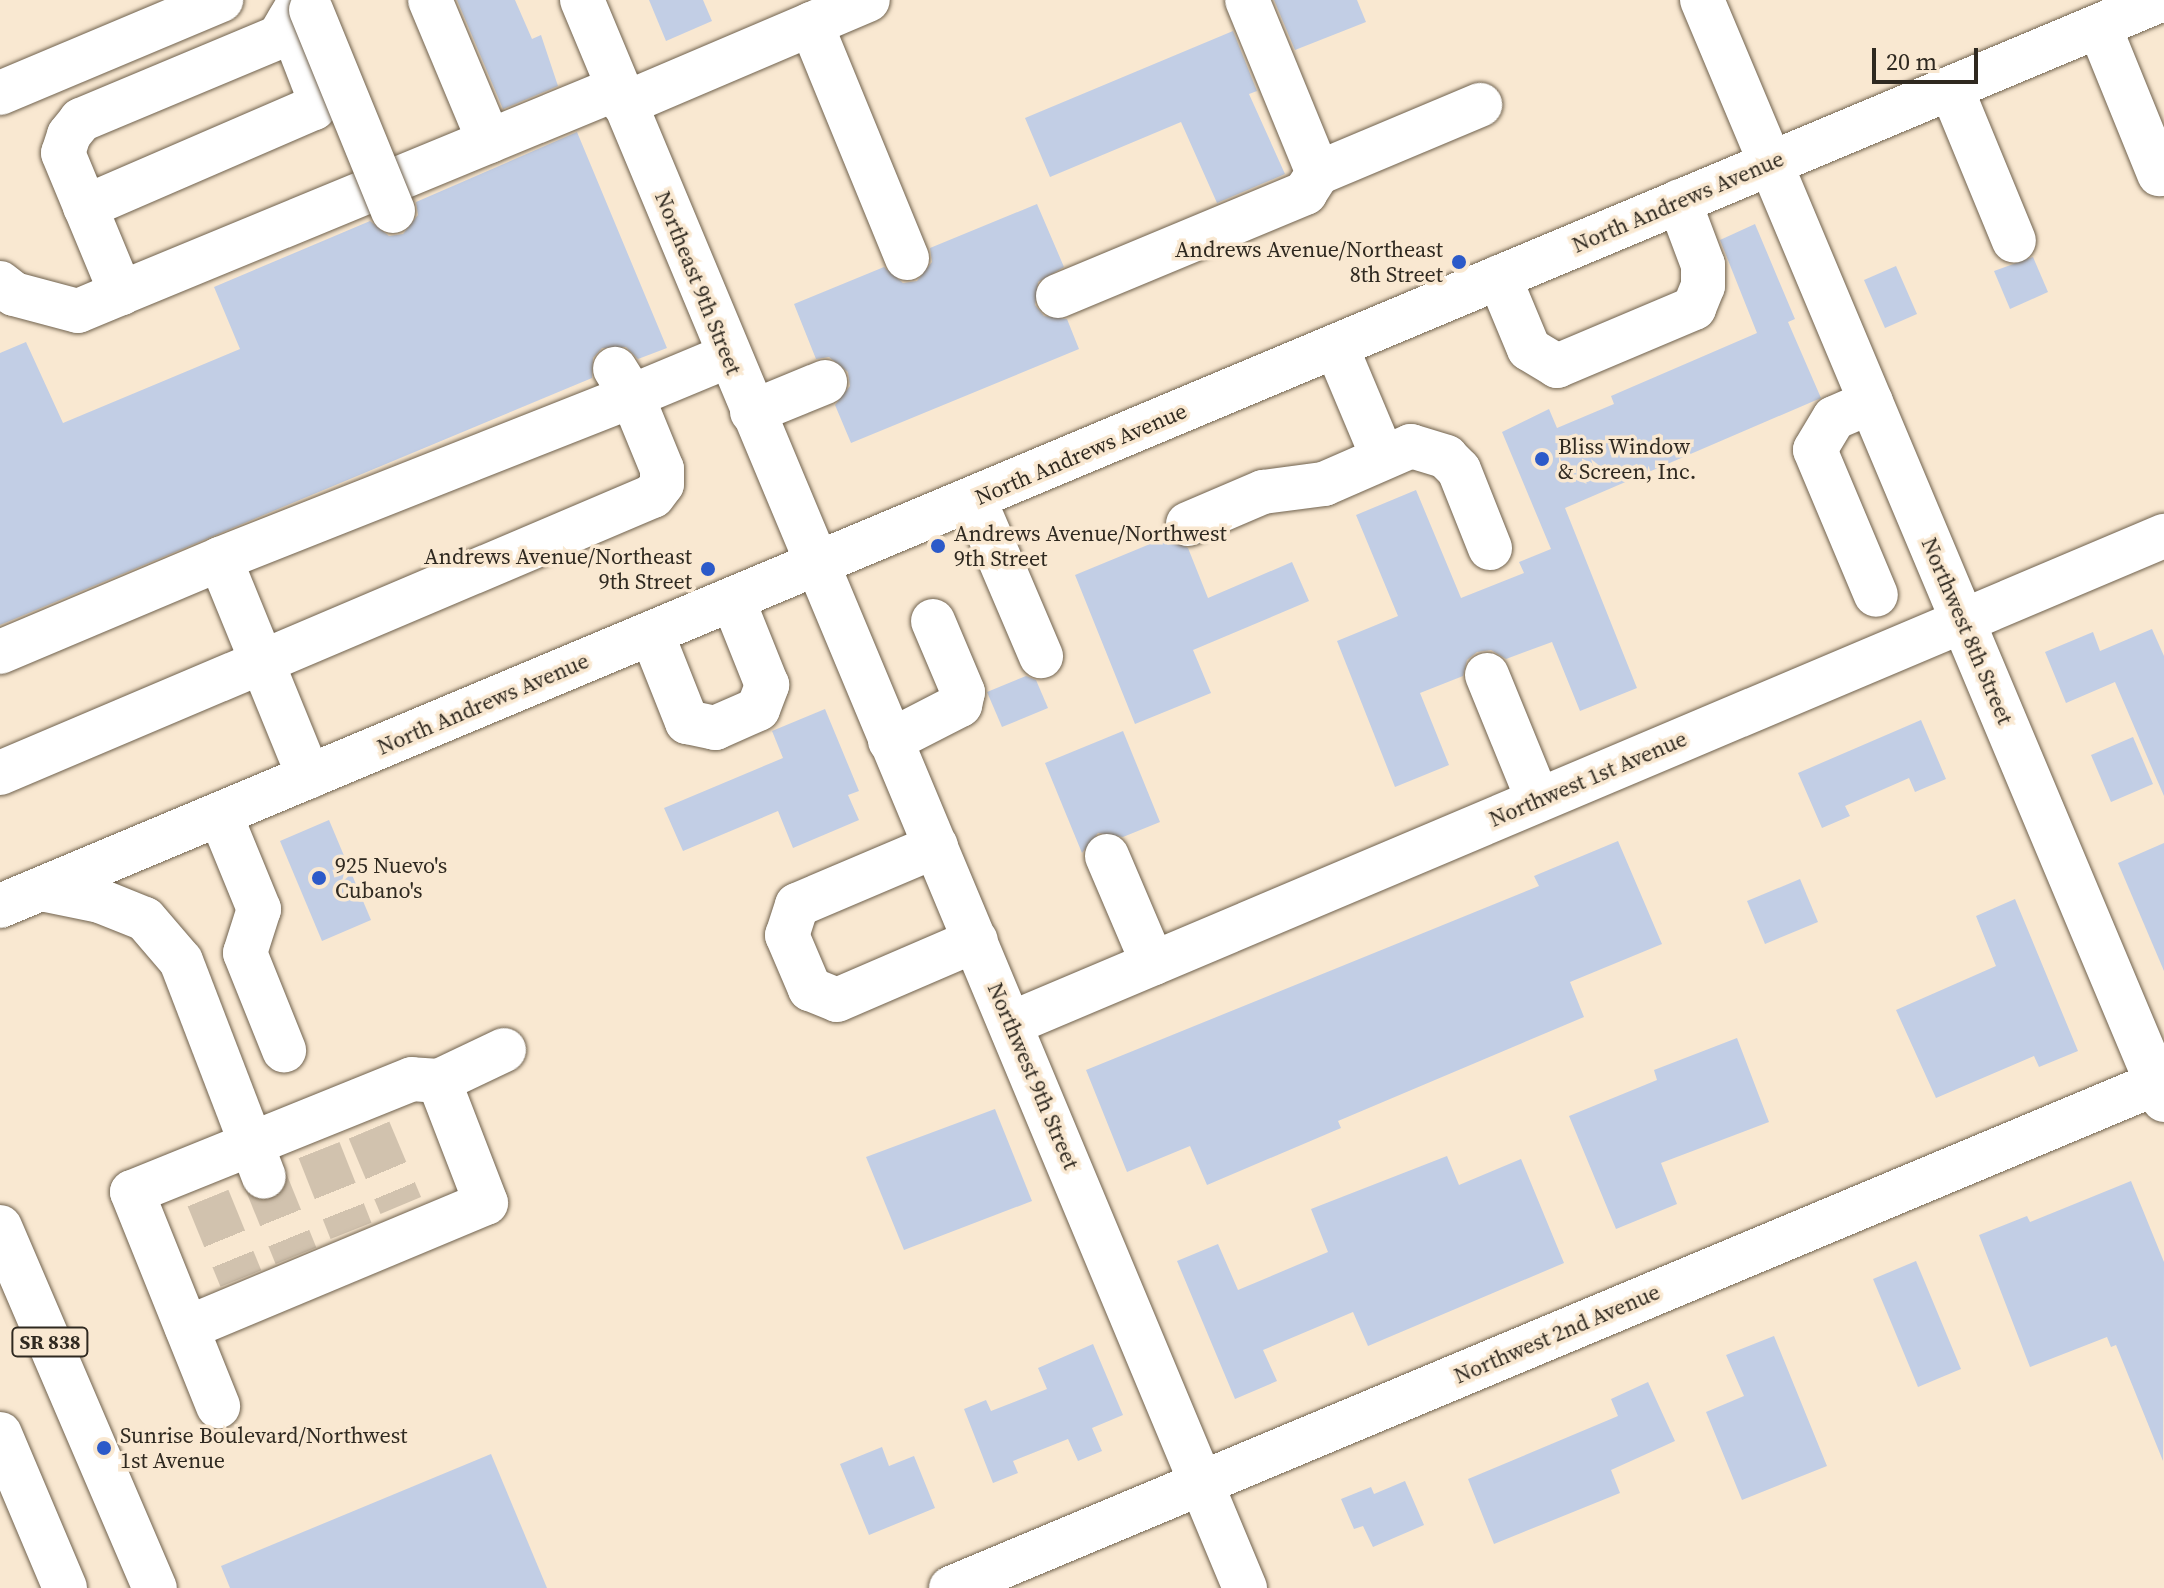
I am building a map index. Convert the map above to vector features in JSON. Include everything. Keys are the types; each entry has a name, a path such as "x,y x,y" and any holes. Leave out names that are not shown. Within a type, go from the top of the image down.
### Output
{"street":[{"path":"0,93 221,0"},
{"path":"430,0 489,141"},
{"name":"Northeast 9th Street","path":"582,0 815,566"},
{"path":"0,283 14,294 78,311 557,113 621,96 868,0"},
{"path":"1247,0 1318,173"},
{"name":"Northwest 8th Street","path":"1702,0 2162,1087"},
{"name":"North Andrews Avenue","path":"0,906 1951,88 2107,15 2161,0"},
{"path":"121,293 63,153 81,120 279,37 301,7"},
{"path":"85,207 314,108 318,95 301,7"},
{"path":"301,7 393,211"},
{"path":"2107,15 2159,174"},
{"path":"811,24 907,258"},
{"path":"1951,88 2014,241"},
{"path":"1058,296 1305,193 1318,173 1480,105"},
{"path":"1499,277 1529,349 1557,366 1694,308 1703,286 1703,265 1679,201"},
{"path":"1336,346 1383,458"},
{"path":"0,652 220,559 440,457 517,425 623,382 728,356"},
{"path":"0,773 653,496 662,484 662,469 623,382"},
{"path":"752,412 825,382"},
{"path":"1871,402 1834,418 1815,450 1876,595"},
{"path":"1188,524 1263,492 1324,484 1411,446 1446,457 1459,470 1490,548"},
{"path":"974,499 1041,656"},
{"name":"Northwest 1st Avenue","path":"1012,1023 2164,536"},
{"path":"220,559 309,777"},
{"name":"Northwest 9th Street","path":"815,566 1012,1023 1245,1588"},
{"path":"652,634 687,722 715,728 758,709 767,685 733,600"},
{"path":"890,741 960,705 963,692 933,621"},
{"path":"1487,675 1538,800"},
{"path":"220,814 259,909 245,953 284,1050"},
{"path":"936,846 797,905 787,935 804,975 822,998 837,1000 976,940"},
{"path":"1107,856 1153,964"},
{"path":"41,889 100,901 145,919 181,961 258,1160"},
{"path":"218,1406 132,1192 202,1183 363,1116 412,1079 439,1081 504,1050"},
{"path":"187,1328 245,1290 406,1220 486,1203 439,1081"},
{"name":"Northwest 2nd Avenue","path":"951,1588 2162,1087"},
{"name":"SR 838","path":"0,1227 155,1588"},
{"path":"1,1440 65,1588"}],"building":[{"path":"457,0 515,0 532,39 541,35 558,86 503,109"},
{"path":"649,0 703,0 712,21 666,41"},
{"path":"1274,0 1357,0 1366,22 1295,50"},
{"path":"1233,31 1257,91 1249,94 1285,174 1217,203 1181,122 1050,177 1025,118"},
{"path":"577,132 667,348 638,359 626,347 602,348 593,358 592,378 0,625 0,353 26,342 63,423 240,349 214,287 370,221 389,236 403,234 418,215 416,202"},
{"path":"1037,204 1064,267 1038,282 1035,305 1044,316 1067,319 1079,349 851,443 835,405 850,386 848,372 829,357 816,359 794,304 884,267 903,283 917,281 932,262 930,248"},
{"path":"1755,224 1795,319 1788,322 1821,398 1565,508 1637,688 1580,711 1552,642 1506,659 1491,650 1477,652 1467,660 1463,676 1420,693 1449,765 1395,787 1337,641 1398,616 1356,515 1416,490 1461,598 1524,573 1519,562 1551,549 1502,432 1549,409 1557,428 1614,404 1611,396 1757,333 1720,240"},
{"path":"2033,257 2048,292 2010,309 1994,271"},
{"path":"1896,266 1917,314 1885,328 1864,280"},
{"path":"1167,537 1188,548 1208,598 1292,562 1309,601 1193,650 1211,693 1135,724 1075,575"},
{"path":"2152,629 2164,656 2164,796 2115,682 2066,703 2045,652 2093,632 2100,651"},
{"path":"1026,676 1036,680 1048,708 1002,727 987,692"},
{"path":"825,709 859,791 848,795 859,820 793,848 778,811 683,851 664,808 783,758 772,731"},
{"path":"1921,720 1946,779 1915,792 1909,778 1845,806 1850,816 1822,828 1798,773"},
{"path":"1123,731 1160,822 1123,837 1098,833 1082,853 1045,763"},
{"path":"2133,737 2153,784 2111,802 2091,755"},
{"path":"329,820 371,920 322,941 280,841"},
{"path":"1618,841 1662,944 1570,982 1584,1017 1338,1121 1341,1128 1207,1185 1190,1146 1127,1172 1086,1070 1539,886 1534,876"},
{"path":"2164,843 2164,971 2118,863"},
{"path":"1800,879 1818,922 1765,944 1747,901"},
{"path":"2015,899 2078,1051 2039,1067 2034,1056 1936,1098 1896,1010 1996,966 1976,916"},
{"path":"1737,1038 1769,1122 1661,1163 1677,1204 1616,1229 1569,1116 1657,1080 1654,1070"},
{"path":"995,1109 1032,1201 904,1250 866,1157"},
{"path":"1447,1156 1459,1185 1521,1159 1564,1263 1368,1346 1353,1312 1263,1350 1277,1381 1235,1399 1177,1261 1218,1244 1238,1290 1328,1252 1311,1209"},
{"path":"2131,1181 2164,1262 2163,1461 2116,1345 2111,1347 2107,1337 2030,1367 1979,1235 2027,1216 2030,1222"},
{"path":"1916,1261 1961,1369 1918,1387 1873,1279"},
{"path":"1774,1336 1827,1466 1742,1500 1706,1412 1744,1396 1726,1355"},
{"path":"1093,1344 1123,1415 1092,1428 1102,1451 1078,1461 1068,1439 1013,1461 1018,1473 993,1483 964,1409 986,1400 991,1411 1047,1389 1038,1368"},
{"path":"1648,1382 1675,1441 1611,1470 1620,1493 1494,1544 1468,1479 1618,1416 1611,1399"},
{"path":"882,1447 889,1466 914,1456 935,1508 869,1535 840,1464"},
{"path":"491,1454 547,1588 230,1588 221,1566"},
{"path":"1405,1481 1424,1525 1373,1547 1363,1526 1354,1529 1341,1499 1371,1487 1374,1494"}],"tunnel":[{"path":"369,1130 401,1206"},
{"path":"319,1150 351,1231"},
{"path":"264,1177 296,1256"},
{"path":"208,1198 241,1279"}],"place":[{"name":"Andrews Avenue/Northeast 8th Street","path":"1459,262"},
{"name":"Bliss Window & Screen, Inc.","path":"1542,459"},
{"name":"Andrews Avenue/Northwest 9th Street","path":"938,546"},
{"name":"Andrews Avenue/Northeast 9th Street","path":"708,569"},
{"name":"925 Nuevo's Cubano's","path":"319,878"},
{"name":"Sunrise Boulevard/Northwest 1st Avenue","path":"104,1448"}]}
